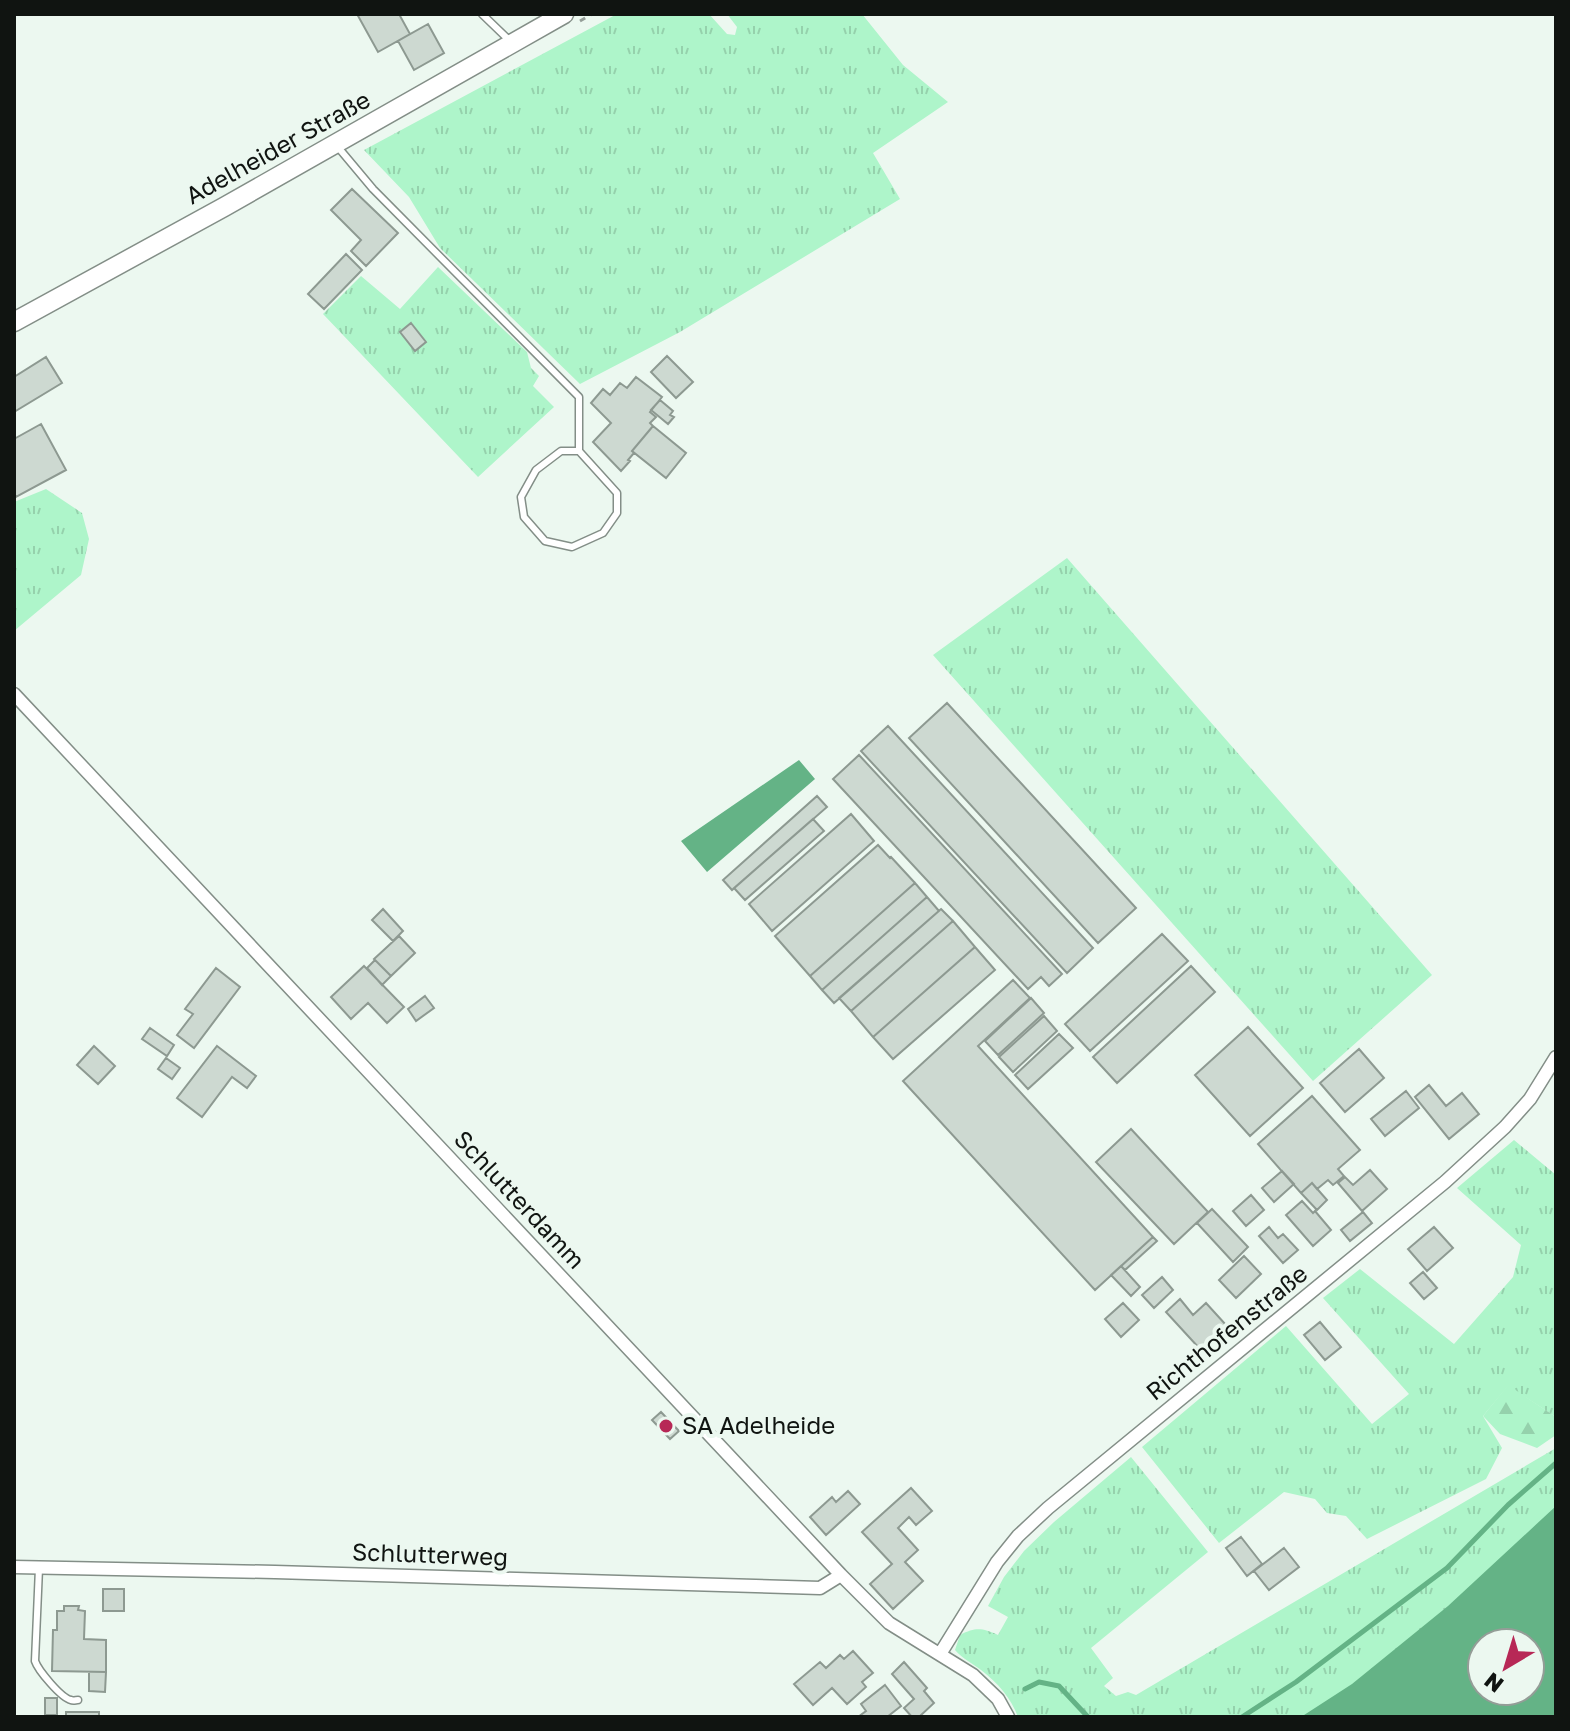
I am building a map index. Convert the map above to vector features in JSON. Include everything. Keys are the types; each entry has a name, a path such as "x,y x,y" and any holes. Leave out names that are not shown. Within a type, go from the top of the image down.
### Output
{"main road":[{"name":"Adelheider Straße","path":"14,322 564,14"}],"street":[{"name":"Schlutterdamm","path":"14,694 841,1575 889,1623 973,1675 998,1699 1008,1717"},
{"name":"Richthofenstraße","path":"940,1654 997,1562 1018,1536 1048,1508 1445,1182 1505,1127 1530,1099 1556,1057"},
{"name":"Schlutterweg","path":"14,1567 820,1588 841,1575"}],"lane":[{"path":"482,14 512,43"},
{"path":"335,143 373,189 579,397 579,451 617,493 617,513 603,533 572,547 545,541 524,517 521,497 536,470 561,451 579,451"},
{"path":"39,1568 37,1668 68,1699 78,1700"}],"green space":[{"path":"617,14 709,14 727,34 735,35 737,27 727,14 862,14 903,65 948,102 873,153 900,199 680,332 580,384 440,248 409,197 364,150"},
{"path":"438,267 527,352 531,368 539,376 533,386 554,407 478,477 323,314 361,276 400,309"},
{"path":"46,489 82,513 89,539 81,575 14,631 14,502"},
{"path":"1067,558 1432,975 1313,1081 933,655"},
{"path":"1514,1140 1556,1175 1556,1417 1508,1386 1483,1416 1502,1448 1486,1479 1367,1539 1346,1516 1327,1513 1315,1499 1284,1492 1219,1543 1142,1447 1286,1326 1372,1424 1409,1394 1323,1298 1360,1269 1454,1344 1513,1277 1521,1245 1457,1188"},
{"path":"1508,1385 1556,1417 1556,1435 1537,1448 1500,1434 1483,1416"},
{"path":"1556,1448 1556,1717 1018,1717 1012,1703 998,1686 955,1650 960,1635 979,1629 998,1635 1008,1617 988,1606 1004,1577 1024,1551 1054,1522 1131,1457 1208,1552 1091,1648 1113,1678 1104,1686 1116,1696 1128,1692 1136,1695"}],"shaded area":[{"path":"799,760 815,779 707,872 681,841"},
{"path":"1556,1506 1556,1717 1301,1717 1352,1684 1448,1606"}],"building":[{"path":"357,14 399,14 410,34 378,52"},
{"path":"428,24 444,53 414,70 398,41"},
{"path":"352,189 398,233 366,266 351,251 361,240 331,210"},
{"path":"346,254 362,270 324,309 308,294"},
{"path":"411,323 426,342 415,351 400,332"},
{"path":"667,356 693,382 676,398 651,372"},
{"path":"46,357 62,383 14,412 14,377"},
{"path":"636,377 662,397 650,412 656,417 650,423 653,426 632,451 630,461 621,471 593,442 611,423 591,403 603,389 610,395 620,383 627,388"},
{"path":"660,400 673,411 670,415 674,417 668,424 651,410"},
{"path":"41,424 66,470 16,497 14,439"},
{"path":"653,426 686,453 666,478 632,451"},
{"path":"947,703 1136,908 1098,943 909,738"},
{"path":"888,726 1093,948 1067,973 861,751"},
{"path":"859,755 1062,974 1049,986 1041,977 1028,989 833,779"},
{"path":"817,796 827,807 732,890 723,880"},
{"path":"851,814 874,841 772,931 749,904"},
{"path":"813,819 824,831 745,900 734,888"},
{"path":"878,845 915,883 810,976 775,936"},
{"path":"915,883 927,897 822,990 810,976"},
{"path":"927,897 939,911 834,1003 822,990"},
{"path":"383,909 403,931 393,941 372,920"},
{"path":"941,909 953,921 851,1011 839,998"},
{"path":"953,921 975,947 873,1037 851,1011"},
{"path":"1162,934 1188,961 1090,1051 1065,1024"},
{"path":"399,936 415,953 391,976 374,959"},
{"path":"975,947 995,970 893,1059 873,1037"},
{"path":"375,960 391,976 382,985 367,968"},
{"path":"364,966 404,1007 387,1023 368,1003 351,1019 331,997"},
{"path":"1191,966 1215,992 1117,1083 1093,1057"},
{"path":"216,968 240,987 194,1048 177,1035 193,1014 185,1009"},
{"path":"1013,980 1030,998 978,1046 1153,1237 1095,1290 903,1081"},
{"path":"425,996 434,1008 416,1021 408,1009"},
{"path":"1031,998 1044,1013 998,1055 985,1041"},
{"path":"1044,1016 1057,1031 1013,1072 999,1057"},
{"path":"1248,1027 1303,1088 1250,1136 1195,1075"},
{"path":"150,1028 174,1045 167,1056 142,1039"},
{"path":"1059,1034 1073,1048 1028,1089 1015,1075"},
{"path":"94,1046 115,1066 98,1084 77,1065"},
{"path":"217,1046 256,1076 247,1088 232,1077 202,1117 177,1098"},
{"path":"1359,1049 1384,1078 1345,1112 1320,1083"},
{"path":"166,1058 180,1068 172,1079 158,1069"},
{"path":"1429,1085 1446,1106 1462,1093 1479,1114 1449,1139 1415,1097"},
{"path":"1406,1091 1419,1108 1385,1136 1371,1119"},
{"path":"1312,1096 1360,1150 1338,1169 1344,1176 1333,1185 1328,1180 1317,1189 1312,1183 1301,1193 1258,1144"},
{"path":"1131,1129 1208,1212 1174,1244 1096,1162"},
{"path":"1370,1170 1387,1189 1362,1211 1338,1183 1345,1177 1353,1185"},
{"path":"1282,1171 1294,1184 1274,1202 1262,1188"},
{"path":"1312,1183 1327,1200 1317,1210 1301,1193"},
{"path":"1251,1195 1264,1210 1246,1226 1233,1211"},
{"path":"1302,1201 1331,1230 1313,1246 1286,1215"},
{"path":"1212,1209 1248,1247 1233,1262 1197,1223"},
{"path":"1363,1212 1372,1223 1350,1241 1341,1230"},
{"path":"1269,1227 1278,1238 1283,1234 1298,1250 1283,1263 1259,1236"},
{"path":"1434,1227 1453,1248 1427,1271 1408,1249"},
{"path":"1153,1237 1157,1241 1125,1270 1121,1266"},
{"path":"1244,1256 1261,1274 1236,1298 1219,1280"},
{"path":"1121,1266 1140,1287 1131,1296 1111,1275"},
{"path":"1423,1272 1437,1288 1424,1299 1410,1283"},
{"path":"1162,1277 1173,1290 1154,1308 1142,1295"},
{"path":"1180,1299 1193,1315 1206,1303 1226,1325 1200,1349 1166,1312"},
{"path":"1123,1303 1139,1320 1121,1337 1105,1319"},
{"path":"1320,1322 1341,1347 1325,1360 1304,1335"},
{"name":"SA Adelheide","path":"661,1412 679,1431 670,1439 652,1420"},
{"path":"911,1488 932,1511 916,1525 909,1517 898,1528 918,1550 905,1562 923,1581 893,1609 870,1584 892,1564 862,1532"},
{"path":"848,1491 860,1504 826,1535 810,1517 832,1497 836,1502"},
{"path":"1241,1537 1262,1564 1247,1576 1226,1548"},
{"path":"1284,1548 1299,1567 1269,1590 1254,1571"},
{"path":"103,1589 124,1589 124,1611 103,1611"},
{"path":"64,1606 79,1606 78,1610 85,1611 84,1639 106,1640 106,1672 52,1671 53,1630 57,1630 57,1611 64,1611"},
{"path":"853,1651 873,1673 862,1682 866,1687 847,1704 832,1688 813,1705 794,1684 820,1662 826,1668 840,1655 844,1659"},
{"path":"904,1662 927,1688 924,1691 934,1703 919,1717 912,1717 904,1708 914,1699 892,1674"},
{"path":"89,1672 106,1672 105,1692 89,1691"},
{"path":"885,1685 901,1706 887,1717 858,1717 866,1711 861,1704"},
{"path":"45,1698 57,1698 57,1715 45,1715"},
{"path":"66,1712 99,1712 99,1717 66,1717"}],"waterway":[{"path":"1242,1717 1296,1682 1447,1568 1508,1505 1556,1463"},
{"path":"1025,1689 1039,1682 1059,1686 1088,1717"}],"place":[{"name":"SA Adelheide","path":"666,1426"}]}
